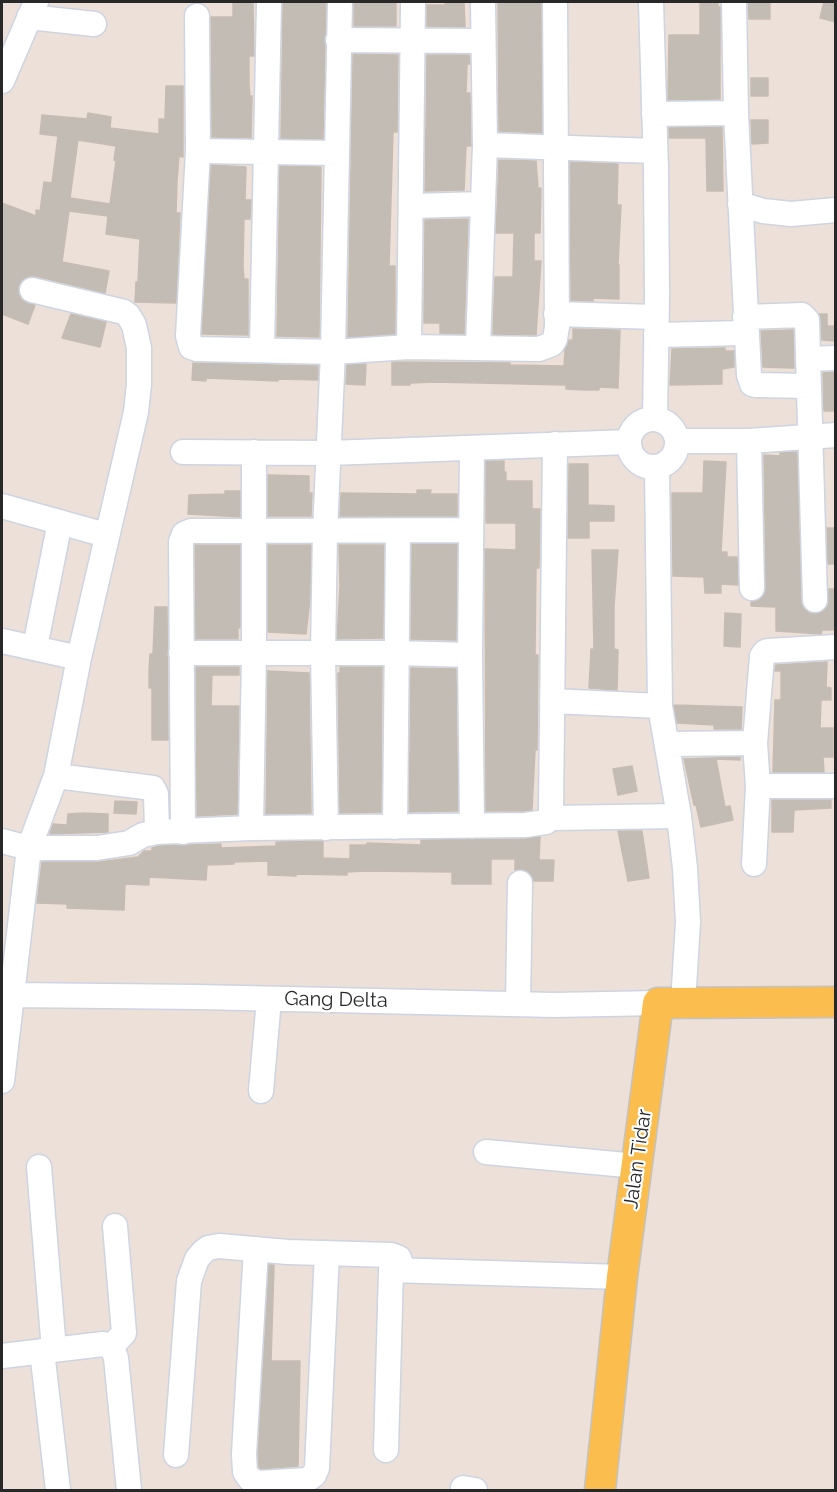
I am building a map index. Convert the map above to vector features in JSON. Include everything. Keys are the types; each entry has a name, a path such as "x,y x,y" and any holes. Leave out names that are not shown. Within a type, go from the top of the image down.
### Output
{"main road":[{"path":"671,1004 836,1002"},
{"name":"Jalan Tidar","path":"600,1491 622,1277 638,1166 671,1004"}],"street":[{"path":"262,350 269,2"},
{"path":"326,828 323,653 324,532 333,352 340,2"},
{"path":"409,347 413,2"},
{"path":"478,348 485,145 483,2"},
{"path":"197,16 198,151 188,341 191,347 333,352 409,347 539,349 548,346 555,339 555,2"},
{"path":"651,2 655,151 655,418"},
{"path":"734,2 736,112 747,367 752,384 808,386"},
{"path":"2,81 33,9 94,24"},
{"path":"338,39 483,41"},
{"path":"654,114 736,112"},
{"path":"485,145 655,151"},
{"path":"198,151 336,153"},
{"path":"412,206 483,204"},
{"path":"740,204 763,211 792,214 836,210"},
{"path":"2,1081 29,848 56,776 79,658 137,403 140,361 134,325 124,312 32,290"},
{"path":"556,314 656,326 745,325 804,316 807,320 811,437 825,572 815,600"},
{"path":"808,359 836,358"},
{"path":"655,418 668,423 673,428 678,441 677,450 666,464 648,467 634,458 629,442 637,425 642,421 655,418"},
{"path":"678,441 749,441 836,435"},
{"path":"749,441 752,588"},
{"path":"183,452 329,453 629,442"},
{"path":"550,818 555,444"},
{"path":"472,448 472,826"},
{"path":"251,828 254,452"},
{"path":"657,467 660,706 679,816 688,922 671,1004"},
{"path":"2,506 106,535"},
{"path":"35,647 60,522"},
{"path":"183,832 181,542 183,536 191,531 471,530"},
{"path":"395,827 398,532"},
{"path":"2,641 79,658"},
{"path":"754,864 758,786 754,743 761,658 765,652 836,647"},
{"path":"181,653 396,653 471,656"},
{"path":"552,701 660,706"},
{"path":"667,744 754,743"},
{"path":"56,776 153,788 156,794 157,832"},
{"path":"758,786 836,786"},
{"path":"2,841 29,848 97,848 120,846 143,835 157,832 251,828 536,825 550,818 679,816"},
{"path":"518,1004 520,883"},
{"name":"Gang Delta","path":"13,995 518,1004 671,1004"},
{"path":"261,1091 269,999"},
{"path":"486,1152 638,1166"},
{"path":"39,1167 58,1491"},
{"path":"112,1346 124,1333 115,1226"},
{"path":"176,1455 189,1281 197,1259 208,1248 219,1246 327,1254 395,1256 400,1260 403,1269 392,1270"},
{"path":"256,1249 244,1454 245,1472 250,1479 258,1483 307,1480 314,1475 327,1254"},
{"path":"392,1270 622,1277"},
{"path":"386,1450 392,1270"},
{"path":"2,1356 103,1344 112,1346"},
{"path":"112,1346 116,1358 129,1491"}],"building":[{"path":"233,2 253,2 254,56 249,56 249,85 250,96 252,96 251,138 212,137 211,17 233,17"},
{"path":"326,2 323,139 281,138 283,3"},
{"path":"354,2 396,2 396,26 354,26"},
{"path":"445,2 464,2 465,27 427,26 427,5 445,5"},
{"path":"498,2 541,2 542,133 499,131"},
{"path":"700,2 718,2 718,7 720,7 720,99 668,100 669,35 700,35"},
{"path":"748,2 770,2 770,19 749,19"},
{"path":"824,2 836,2 836,22 820,18"},
{"path":"353,54 398,55 397,132 393,132 389,266 395,266 395,334 348,337"},
{"path":"427,55 469,55 466,93 470,93 471,146 466,146 464,190 425,191"},
{"path":"751,78 768,78 768,96 751,96"},
{"path":"166,86 183,86 183,157 179,156 177,181 176,213 180,213 176,303 135,302 140,239 106,234 108,216 69,211 62,262 109,271 105,293 29,276 22,280 18,287 22,300 35,305 28,324 2,314 2,203 36,216 36,210 40,211 44,182 52,183 58,136 40,134 42,115 87,119 88,113 111,117 110,128 159,134 159,119 165,119","holes":["78,140 116,146 110,204 70,198"]},
{"path":"751,120 768,120 768,143 752,144"},
{"path":"722,127 723,191 707,191 706,138 669,138 669,128"},
{"path":"499,160 536,161 538,188 541,188 540,233 534,233 534,261 541,261 536,335 493,334 495,277 513,277 514,233 496,233"},
{"path":"570,162 618,164 617,205 621,205 619,299 571,300"},
{"path":"211,165 246,167 245,200 251,200 250,219 244,219 243,267 244,279 248,279 248,335 202,334"},
{"path":"280,166 321,167 319,337 277,336"},
{"path":"468,219 464,334 440,333 440,323 424,323 425,220"},
{"path":"71,314 106,322 100,347 62,338"},
{"path":"819,314 827,314 827,326 836,326 836,341 822,340"},
{"path":"573,329 620,330 618,388 599,387 599,390 584,390 566,389 566,385 435,382 392,385 392,362 564,366 565,349 569,340 573,340"},
{"path":"793,330 794,368 763,367 761,331"},
{"path":"725,348 725,351 734,351 734,367 722,369 722,384 670,385 672,349"},
{"path":"193,363 318,366 318,380 206,378 206,381 192,380"},
{"path":"366,364 365,385 346,384 347,365"},
{"path":"836,372 836,411 824,411 823,373"},
{"path":"797,452 803,607 809,613 822,612 828,606 829,589 836,589 836,630 822,630 821,634 776,631 776,607 751,606 751,602 759,600 764,595 766,588 764,455 780,456 780,453"},
{"path":"486,461 504,461 506,481 532,481 532,509 540,509 539,568 536,568 537,750 535,750 532,810 524,811 486,811 485,549 516,550 516,523 486,523"},
{"path":"704,461 726,462 721,552 727,552 727,557 737,557 738,585 721,584 721,593 705,593 704,577 673,576 672,493 703,493"},
{"path":"569,464 588,464 588,505 614,506 614,521 589,521 589,538 568,538"},
{"path":"268,475 309,476 309,493 312,493 311,516 268,516"},
{"path":"417,490 431,490 430,494 457,494 457,516 340,516 341,493 417,494"},
{"path":"225,491 240,491 240,517 188,514 189,495 225,494"},
{"path":"827,528 836,528 836,564 828,564"},
{"path":"412,544 457,544 456,640 411,639"},
{"path":"195,545 240,545 238,639 196,639"},
{"path":"268,545 311,545 310,599 306,634 268,632"},
{"path":"339,545 384,545 383,638 337,639 340,586"},
{"path":"592,550 618,550 614,606 614,649 618,650 617,690 589,688 591,649 594,649"},
{"path":"155,607 167,607 168,740 152,740 152,688 149,688 149,672 150,654 153,654"},
{"path":"725,613 741,614 740,647 724,646"},
{"path":"827,662 826,687 831,688 831,700 821,700 820,728 833,728 833,757 823,757 824,772 773,772 775,700 781,700 781,671 775,671 776,665"},
{"path":"196,667 239,667 239,675 212,675 211,706 239,706 237,814 197,816"},
{"path":"340,667 382,667 381,812 340,813 338,673 340,673"},
{"path":"411,668 456,669 458,811 409,812"},
{"path":"268,671 309,673 311,813 266,814"},
{"path":"674,705 742,707 741,729 714,729 714,725 677,723"},
{"path":"740,757 740,760 716,759 725,807 730,806 733,820 701,827 684,759"},
{"path":"632,766 637,791 618,795 613,769"},
{"path":"772,800 831,800 831,808 794,810 793,832 772,832"},
{"path":"115,801 137,802 136,814 114,813"},
{"path":"68,814 108,814 108,832 50,834 53,824 67,825"},
{"path":"618,831 642,831 649,878 628,881"},
{"path":"540,837 539,860 554,860 553,881 534,881 527,871 515,870 515,859 491,859 491,884 452,884 452,872 365,871 347,872 347,875 268,875 268,861 234,862 234,864 207,865 206,880 149,877 149,885 125,884 124,910 67,908 67,904 37,903 42,862 99,862 138,857 144,851 152,851 152,848 159,846 221,844 221,848 276,846 276,842 323,841 323,858 350,859 350,845 367,845 367,843 421,845 421,840"},
{"path":"269,1265 274,1265 271,1361 300,1361 298,1466 261,1469 258,1454"}]}
